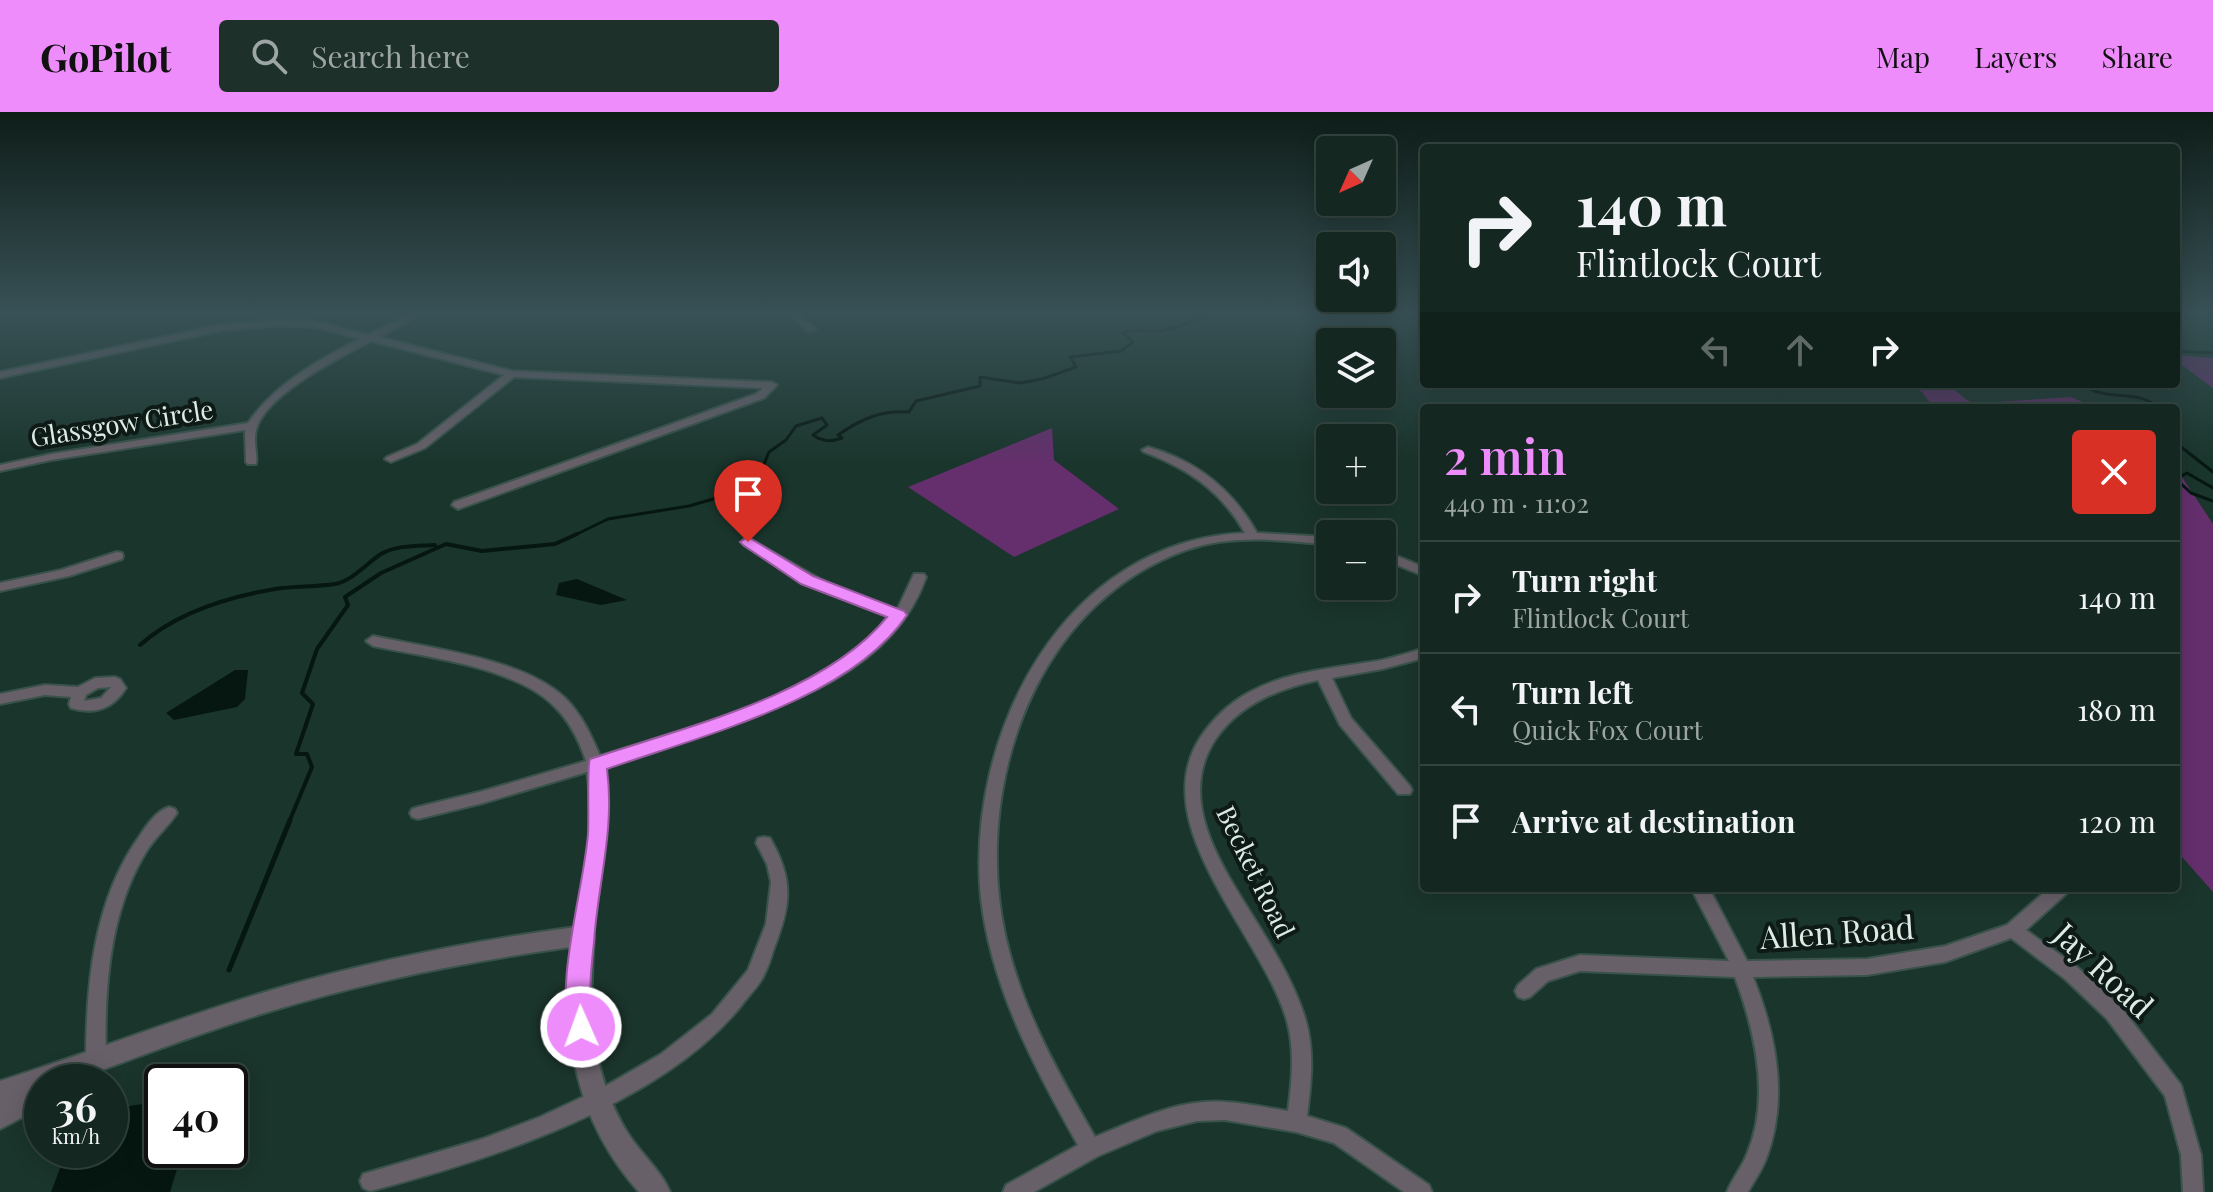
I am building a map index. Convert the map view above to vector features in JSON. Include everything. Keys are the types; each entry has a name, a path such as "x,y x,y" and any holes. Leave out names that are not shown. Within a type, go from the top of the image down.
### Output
{"street":[{"path":"0,375 54,363"},
{"path":"252,462 249,440 252,426 271,403 326,363"},
{"path":"458,505 760,396 772,385 512,374 468,363"},
{"path":"391,459 421,446 512,374"},
{"name":"Glassgow Circle","path":"1,468 51,457 252,426"},
{"path":"1148,450 1184,464 1218,487 1231,499 1252,534"},
{"path":"1091,1149 1024,1027 1003,959 990,899 992,794 1010,724 1040,667 1071,622 1090,599 1116,578 1183,547 1252,534 1316,540"},
{"path":"748,542 807,580 898,615"},
{"path":"0,587 64,573 117,556"},
{"path":"1396,560 1420,570"},
{"path":"418,813 500,794 597,765 743,714 816,683 880,638 910,601 919,577"},
{"path":"373,641 502,671 528,681 550,694 568,711 597,765 601,796 597,851 583,936 578,999 583,1055 614,1137 642,1177 657,1192"},
{"name":"Becket Road","path":"1296,1122 1301,1076 1297,1020 1281,983 1203,837 1194,811 1193,775 1199,754 1209,736 1236,707 1270,688 1385,665 1420,654"},
{"path":"1323,675 1345,721 1404,790"},
{"path":"0,699 45,690 80,692"},
{"path":"96,1063 96,997 120,896 143,840 169,813"},
{"path":"370,1181 473,1154 598,1099 684,1050 726,1015 746,990 767,950 778,906 781,875 764,843"},
{"path":"1702,892 1728,937 1764,1039 1769,1086 1762,1145 1753,1171 1737,1192"},
{"name":"Allen Road","path":"1524,991 1542,975 1580,963 1741,969 1867,967 1945,954 2013,930 2056,892"},
{"name":"Jay Road","path":"2013,930 2071,973 2114,1013 2174,1092 2191,1155 2193,1192"},
{"path":"0,1093 96,1063 214,1019 345,980 486,949 583,936"},
{"path":"0,1117 24,1103"},
{"path":"1013,1192 1091,1149 1156,1122 1197,1112 1225,1111 1296,1122 1339,1135 1422,1192"}],"shaded area":[{"path":"2213,363 2213,388 2182,365"},
{"path":"1916,388 1952,388 1976,404 1931,404"},
{"path":"2071,397 2088,404 1994,404"},
{"path":"1052,428 1054,460 1119,509 1014,557 908,487"},
{"path":"2180,474 2213,524 2213,892 2180,855"},
{"path":"577,579 627,600 601,605 556,595 559,583"},
{"path":"235,670 248,670 245,699 237,707 174,720 166,713"},
{"path":"144,1104 144,1168 177,1168 170,1192 51,1192 60,1168 128,1168 128,1106"}],"waterway":[{"path":"573,536 608,519 689,506 761,485 762,469 769,452 786,440 796,426 822,418 827,425 813,435 831,441 842,438 838,435 872,417 889,412 909,412 916,401 980,386 980,377 1020,383 1076,367 1074,363"},
{"path":"2089,388 2101,393 2142,398 2153,404"},
{"path":"2180,446 2213,472"},
{"path":"2180,477 2187,473 2213,488"},
{"path":"2180,483 2191,493 2213,501"},
{"path":"289,822 312,767 307,754 296,754 313,704 302,693 317,649 348,605 345,597 381,573 446,544 482,551 555,544 577,534"},
{"path":"140,645 170,624 203,608 275,589 335,584 353,576 387,551 407,546 435,545"},
{"path":"229,970 290,820"}],"route":[{"path":"581,1027 578,999 583,936 597,851 601,796 597,765 743,714 816,683 880,638 898,615 843,597 807,580 748,542"}]}
